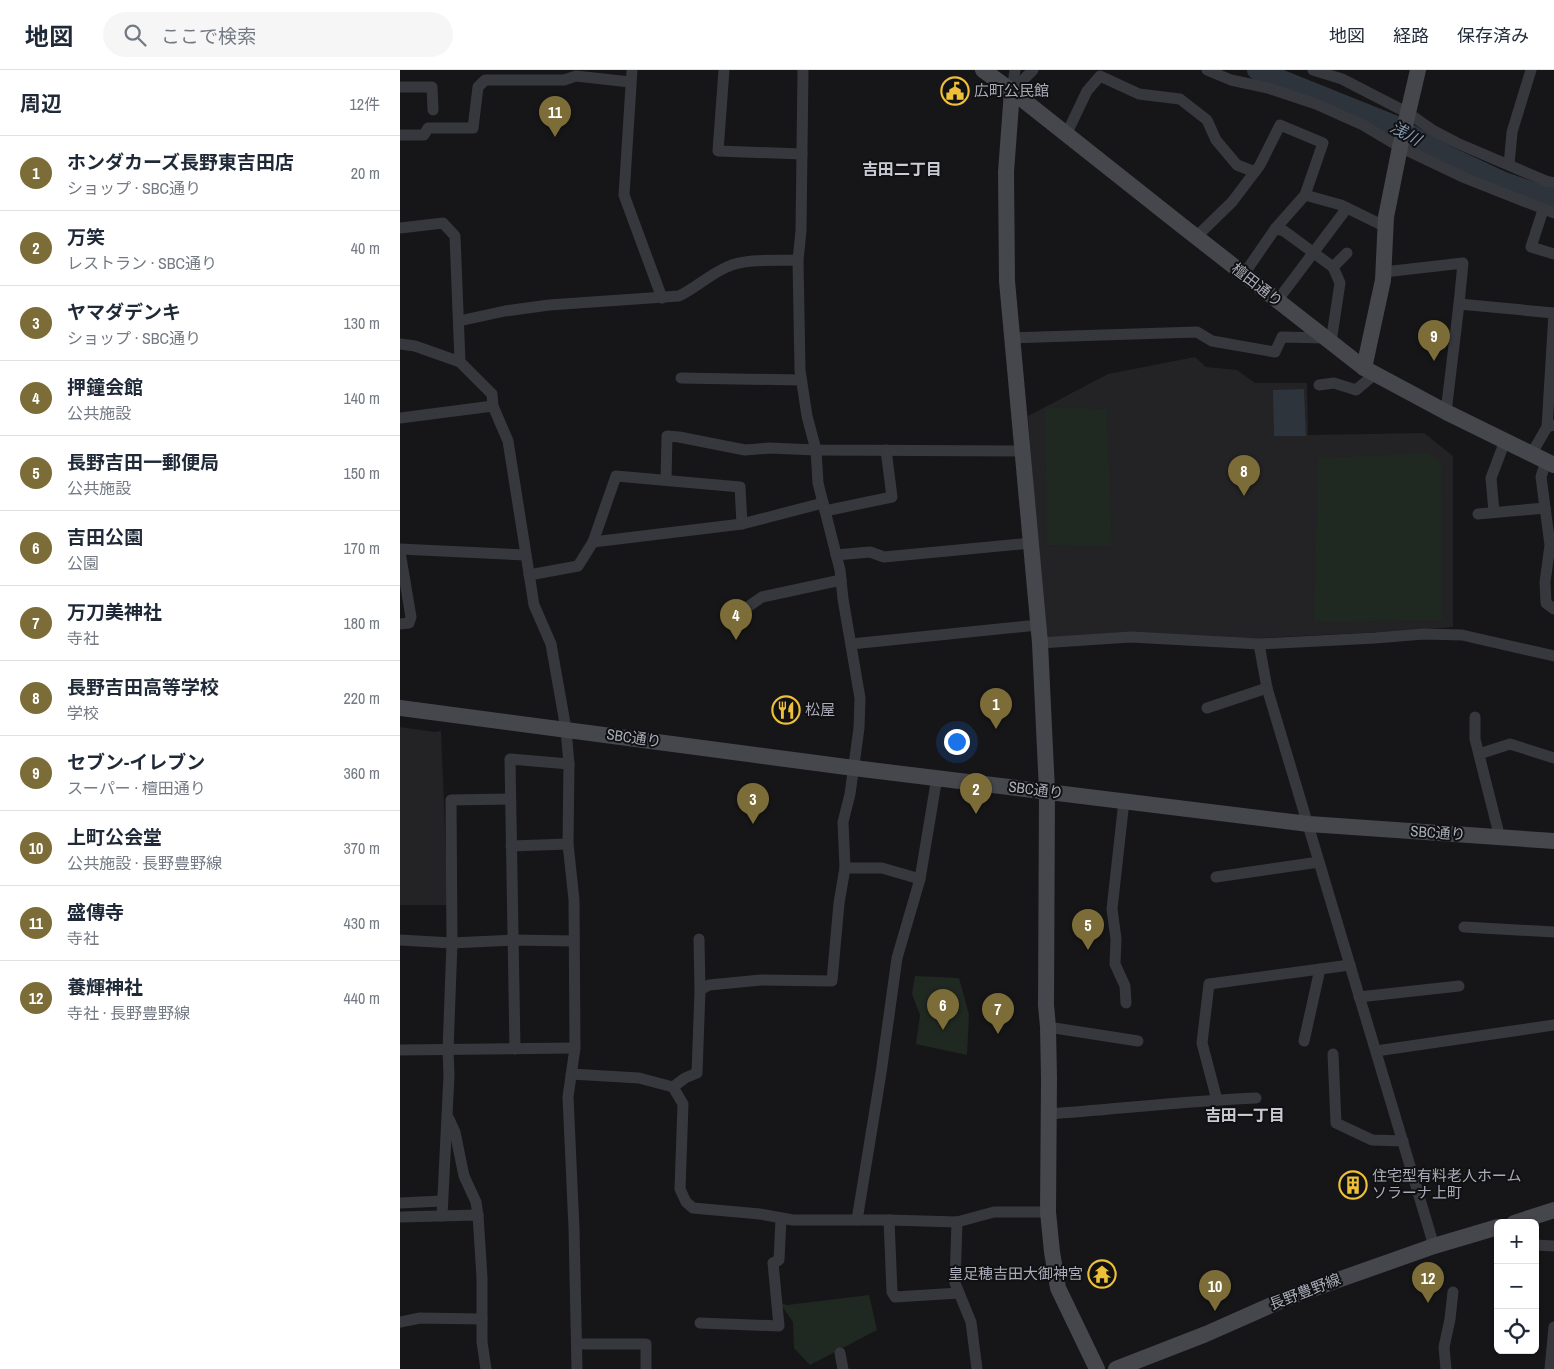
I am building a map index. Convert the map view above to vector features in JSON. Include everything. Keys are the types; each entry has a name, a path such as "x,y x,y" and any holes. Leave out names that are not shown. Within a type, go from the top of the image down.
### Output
{"street":[{"path":"632,70 624,195 662,298"},
{"path":"724,70 718,151 802,154"},
{"path":"700,990 709,985 761,980 832,981 838,903 845,868 843,822 854,768 859,728 860,698 841,580 818,483 816,450 807,416 800,370 798,260 801,231 804,70"},
{"name":"檀田通り","path":"983,70 1370,371 1446,412 1544,460"},
{"path":"1014,70 1006,172 1008,281 1040,643 1047,791 1046,1004 1049,1114 1048,1212 1058,1288 1097,1369"},
{"path":"1012,91 1033,70"},
{"path":"1207,70 1232,80 1268,88 1316,104 1363,124 1465,178 1548,211 1531,247 1554,254"},
{"path":"1313,70 1345,75 1408,116 1457,144 1554,183"},
{"path":"1319,385 1334,383 1356,390 1370,371 1384,272 1386,217 1418,70"},
{"path":"1509,165 1512,132 1532,70"},
{"path":"400,135 424,135 428,128 473,128 478,87 485,80 564,80 576,76 630,82"},
{"path":"1066,135 1087,91 1100,76 1139,94 1180,100 1207,120 1216,140 1237,165 1255,172"},
{"path":"400,87 432,87 433,110"},
{"path":"1196,237 1232,202 1255,172 1280,125 1323,143 1306,195 1275,229 1244,274"},
{"path":"1306,195 1347,208 1386,226"},
{"path":"1278,301 1347,208"},
{"path":"400,228 443,223 455,236 460,362"},
{"path":"1012,338 1197,332 1212,341 1275,352 1282,337 1328,340 1340,283 1333,267 1284,231 1275,229"},
{"path":"1333,267 1347,253"},
{"path":"459,321 549,305 679,296 726,267 748,262 798,260"},
{"path":"1384,272 1463,263 1446,412"},
{"path":"1459,304 1554,313 1551,426 1541,477 1550,545 1545,582 1546,603 1554,609"},
{"path":"400,344 415,346 460,362 492,394 493,406 508,441 534,605 551,644 554,658 566,729 569,764 568,844 574,900 575,1048 568,1097 577,1369"},
{"path":"681,378 801,380"},
{"path":"400,418 493,406"},
{"path":"666,480 668,436 745,450 770,448 1022,451"},
{"path":"1494,512 1491,478 1505,441"},
{"path":"593,542 742,524 824,507 892,497 886,450"},
{"path":"529,574 578,566 593,542 616,476 740,487 742,524"},
{"path":"1478,514 1545,508"},
{"path":"836,556 870,552 884,557 1031,543"},
{"path":"400,624 409,623 411,617 400,551 526,555"},
{"path":"739,613 762,597 841,580"},
{"path":"851,644 1038,625"},
{"path":"1040,643 1131,637 1259,644 1424,634 1462,635 1554,656"},
{"path":"1259,644 1267,688 1434,1246"},
{"path":"1207,708 1267,688"},
{"name":"SBC通り","path":"400,708 854,768 1308,824 1554,841"},
{"path":"1475,717 1475,739 1500,838"},
{"path":"1479,754 1510,744 1554,758"},
{"path":"515,1049 510,759 569,764"},
{"path":"857,1220 881,1073 897,958 920,879 937,777"},
{"path":"442,1216 450,1076 448,1050 452,943 451,800 510,798"},
{"path":"1124,801 1112,910 1116,939 1115,964 1125,986 1126,1003"},
{"path":"511,846 568,844"},
{"path":"1216,878 1319,862"},
{"path":"845,868 882,868 920,879"},
{"path":"1464,927 1554,932"},
{"path":"673,1087 696,1073 700,990 699,939"},
{"path":"400,940 452,943 513,940 574,941"},
{"path":"1217,1100 1202,1043 1209,984 1350,965"},
{"path":"1304,1041 1320,969"},
{"path":"1359,997 1459,986"},
{"path":"1376,1052 1554,1025"},
{"path":"1048,1027 1138,1041"},
{"path":"400,1050 575,1048"},
{"path":"1333,1054 1336,1123 1372,1140 1403,1141"},
{"path":"571,1074 639,1078 673,1087 683,1104 680,1189 686,1202 693,1208 760,1214 794,1220 957,1222 994,1212 1048,1212"},
{"path":"1049,1114 1256,1098"},
{"path":"448,1117 455,1132 464,1176 476,1202 478,1215 482,1278 482,1342 486,1369"},
{"path":"400,1203 442,1201"},
{"path":"1526,1219 1554,1210"},
{"path":"400,1217 478,1215"},
{"path":"700,1323 779,1326 773,1262 780,1260 780,1219"},
{"path":"889,1220 892,1292 895,1297 959,1293"},
{"path":"957,1222 956,1283 971,1322 977,1369"},
{"name":"長野豊野線","path":"1116,1369 1206,1334 1287,1298 1434,1246 1494,1228"},
{"path":"1539,1245 1554,1246"},
{"path":"1446,1369 1444,1347 1453,1292"},
{"path":"400,1322 420,1318 482,1319"},
{"path":"1550,1369 1554,1327"},
{"path":"577,1344 646,1344 646,1369"},
{"path":"840,1353 843,1369"}],"shaded area":[{"path":"1195,357 1206,367 1237,370 1255,383 1307,383 1308,435 1424,433 1453,456 1453,627 1222,640 1042,638 1028,416 1108,374"},
{"path":"1304,389 1306,436 1274,436 1273,390"},
{"path":"1045,407 1107,409 1112,546 1047,545"},
{"path":"1428,453 1441,462 1442,620 1314,622 1318,458"},
{"path":"400,727 435,732 441,731 448,905 400,905"},
{"path":"915,976 959,978 969,1015 967,1055 916,1044 920,1015 912,994"},
{"path":"869,1295 877,1330 810,1365 794,1348 793,1322 780,1303 787,1305"}],"waterway":[{"name":"浅川","path":"1257,70 1394,125 1446,155 1504,182 1554,199"}],"place":[{"name":"広町公民館","path":"955,91"},
{"name":"盛傳寺","path":"555,137"},
{"name":"セブン-イレブン","path":"1434,361"},
{"name":"長野吉田高等学校","path":"1244,496"},
{"name":"押鐘会館","path":"736,640"},
{"name":"松屋","path":"786,710"},
{"name":"ホンダカーズ長野東吉田店","path":"996,729"},
{"name":"万笑","path":"976,814"},
{"name":"ヤマダデンキ","path":"753,824"},
{"name":"長野吉田一郵便局","path":"1088,950"},
{"name":"吉田公園","path":"943,1030"},
{"name":"万刀美神社","path":"998,1034"},
{"name":"住宅型有料老人ホーム ソラーナ上町","path":"1353,1185"},
{"name":"皇足穂吉田大御神宮","path":"1102,1274"},
{"name":"養輝神社","path":"1428,1303"},
{"name":"上町公会堂","path":"1215,1311"}],"district":[{"name":"吉田二丁目","path":"902,169"},
{"name":"吉田一丁目","path":"1245,1115"}]}
